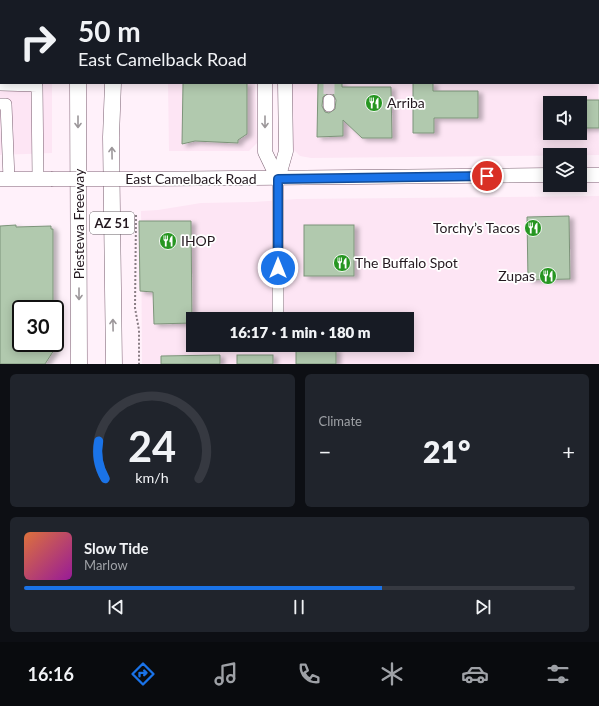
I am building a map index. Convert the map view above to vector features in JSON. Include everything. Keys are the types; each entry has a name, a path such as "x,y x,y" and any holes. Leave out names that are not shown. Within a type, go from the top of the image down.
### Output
{"highway":[{"name":"Piestewa Freeway","path":"78,84 79,364"},
{"name":"AZ 51","path":"113,84 112,145 114,364"}],"main road":[{"path":"265,84 265,152 278,179"},
{"path":"278,179 286,151 285,84"},
{"name":"East Camelback Road","path":"4,179 278,179 543,175"},
{"path":"587,175 599,175"}],"street":[{"path":"0,85 37,86 44,180"},
{"path":"0,104 6,104 4,179"},
{"path":"278,179 278,312"}],"path":[{"path":"136,215 135,308 140,330 139,364"}],"shaded area":[{"path":"0,84 52,84 52,153 0,155"},
{"path":"168,84 255,84 257,143 249,151 169,151"},
{"path":"290,84 598,84 599,155 587,155 587,148 543,148 543,156 311,158 300,156 293,149"},
{"path":"599,196 599,364 142,364 141,211 158,210 201,203 254,202 297,199"}],"building":[{"path":"183,84 247,84 247,134 238,140 238,143 195,141 182,144"},
{"path":"318,84 342,84 342,87 391,87 392,138 362,138 343,120 343,136 317,137","holes":["329,93 333,94 336,100 335,109 329,113 325,112 322,106 323,97"]},
{"path":"413,84 433,84 433,91 478,91 478,118 434,118 434,133 413,133"},
{"path":"587,100 599,100 599,128 587,128"},
{"path":"569,216 570,279 528,280 527,217"},
{"path":"139,221 191,221 192,312 186,312 186,323 154,324 153,292 140,291"},
{"path":"304,225 354,225 354,276 304,276"},
{"path":"0,226 51,226 51,229 53,229 53,300 12,300 12,352 53,352 45,364 0,364"},
{"path":"296,352 336,352 336,364 296,364"},
{"path":"220,355 220,364 161,364 161,356"},
{"path":"237,355 273,355 273,364 237,364"}],"tunnel":[{"path":"329,84 329,100"}],"place":[{"name":"Arriba","path":"374,103"},
{"name":"Torchy’s Tacos","path":"533,228"},
{"name":"IHOP","path":"168,241"},
{"name":"The Buffalo Spot","path":"342,263"},
{"name":"Zupas","path":"548,276"}],"route":[{"path":"278,268 278,179 487,176"}]}
